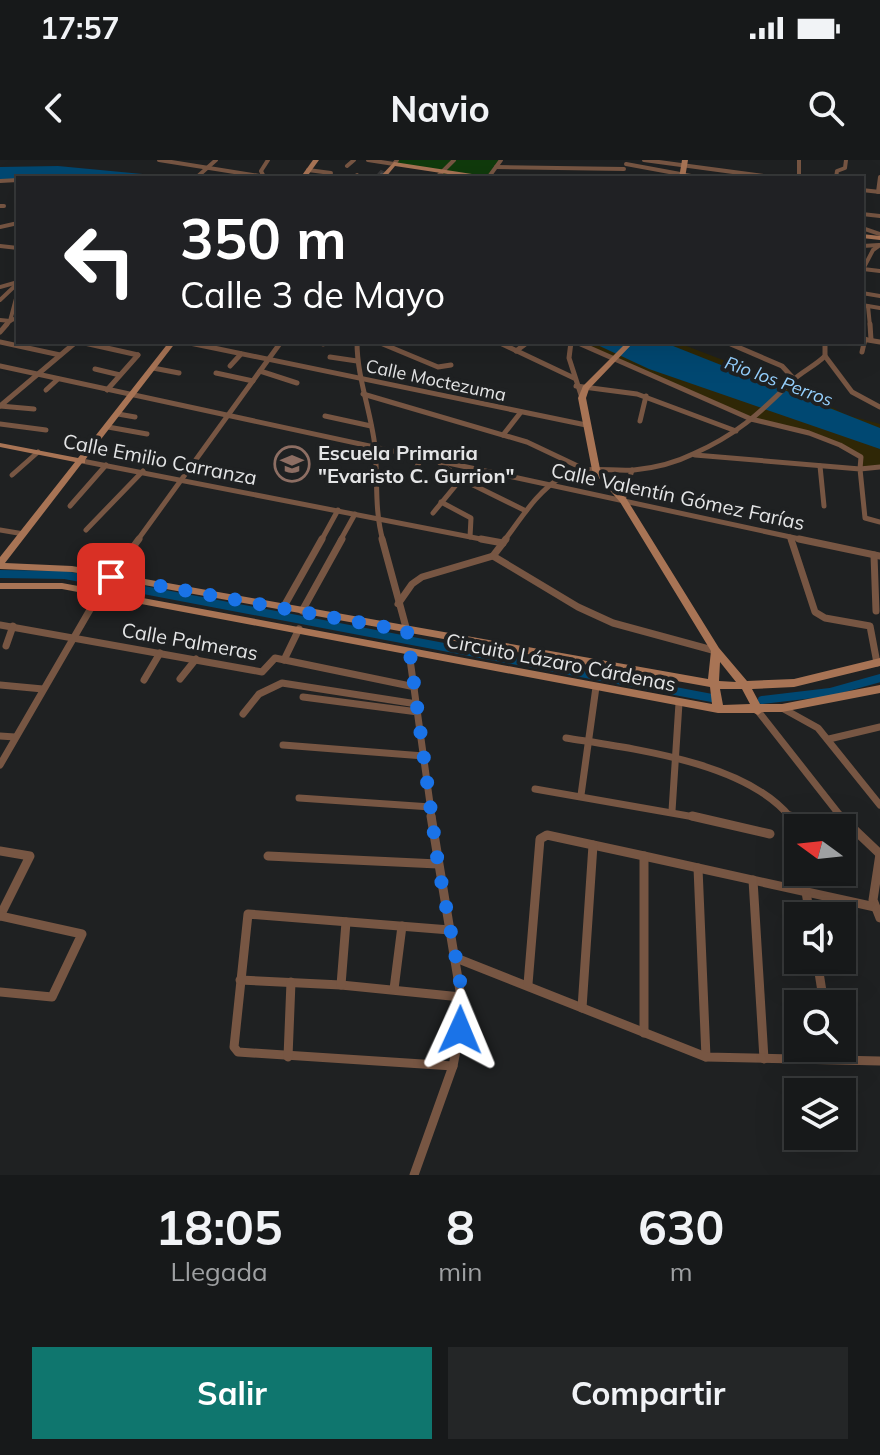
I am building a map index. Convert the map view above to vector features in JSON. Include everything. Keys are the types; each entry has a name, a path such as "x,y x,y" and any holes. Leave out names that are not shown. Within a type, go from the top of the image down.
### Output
{"street":[{"path":"159,160 258,176"},
{"path":"198,176 216,160"},
{"path":"304,176 316,160"},
{"path":"347,166 354,160"},
{"path":"368,160 394,162 461,176"},
{"path":"438,176 454,160"},
{"path":"489,176 501,160"},
{"path":"644,160 766,176"},
{"path":"836,176 837,171 845,168 846,160"},
{"path":"496,167 626,164 683,176 685,163"},
{"path":"308,170 331,173"},
{"path":"442,172 448,176"},
{"path":"879,192 880,177"},
{"path":"864,261 880,241"},
{"path":"0,302 16,284"},
{"path":"862,352 866,340 865,306 880,308"},
{"path":"0,332 16,308"},
{"path":"0,320 16,318"},
{"path":"866,340 880,342"},
{"path":"0,342 60,355"},
{"path":"0,406 75,344"},
{"path":"87,344 138,355 107,390"},
{"path":"0,565 171,344"},
{"path":"0,765 101,591 185,479 226,415 279,344"},
{"path":"357,344 357,361 375,446 377,519 408,640 438,864 461,997 460,1030 453,1066 414,1175"},
{"path":"383,344 438,367 451,365"},
{"path":"502,344 574,378"},
{"path":"516,351 525,344"},
{"path":"572,344 569,358 582,398 596,470 623,500 716,651 746,687 758,711 839,815 880,854 873,900 880,918"},
{"path":"578,344 751,419 777,423 850,447 861,457 865,518 880,522"},
{"path":"582,398 586,388 629,344"},
{"path":"731,344 782,366 794,379"},
{"path":"825,344 825,356 852,392 880,407"},
{"path":"209,357 216,346"},
{"name":"Calle Moctezuma","path":"216,346 241,354 586,425"},
{"path":"230,366 241,354"},
{"path":"363,394 535,445 585,469 632,470 658,466 692,455 736,431 775,403 794,379 813,368 825,356"},
{"path":"330,357 357,361"},
{"name":"Calle Valentín Gómez Farías","path":"0,366 877,556"},
{"path":"153,368 179,373"},
{"path":"95,369 120,375"},
{"path":"260,371 297,383"},
{"path":"216,373 253,381"},
{"path":"46,390 58,379"},
{"path":"576,386 646,396 736,431"},
{"path":"0,392 14,394"},
{"path":"640,421 646,396"},
{"path":"0,406 34,409"},
{"path":"503,435 521,412"},
{"path":"118,414 135,417"},
{"path":"325,416 371,426"},
{"path":"0,424 46,430"},
{"path":"108,427 147,434"},
{"name":"Calle Emilio Carranza","path":"0,445 503,543"},
{"path":"12,475 38,452"},
{"path":"692,455 860,469 880,467"},
{"path":"412,475 423,456"},
{"path":"433,458 461,479 526,511"},
{"path":"70,506 106,465"},
{"path":"820,466 824,506"},
{"path":"493,556 526,511 551,485 561,477 585,469"},
{"path":"623,500 632,470"},
{"path":"86,530 143,471"},
{"path":"433,513 461,479"},
{"path":"441,502 471,518 470,537"},
{"path":"283,608 338,510"},
{"path":"302,611 355,514"},
{"path":"0,530 24,534"},
{"path":"0,565 72,569 302,611 408,640 715,685 746,687 794,683 878,662 870,626 825,618 815,612 790,537"},
{"path":"398,604 412,584 422,577 474,559 493,556 578,607 613,623 716,651"},
{"path":"876,611 877,556"},
{"name":"Circuito Lázaro Cárdenas","path":"0,586 62,586 101,591 299,629 408,640 596,687 718,709 758,711 880,689"},
{"name":"Calle Palmeras","path":"0,625 262,672 272,660 284,660 415,687"},
{"path":"6,646 13,626"},
{"path":"284,660 299,629"},
{"path":"716,651 718,709"},
{"path":"144,680 160,653"},
{"path":"180,679 196,659"},
{"path":"243,714 252,699 266,688 282,683 417,708"},
{"path":"0,685 43,689"},
{"path":"581,795 596,687"},
{"path":"303,697 417,708"},
{"path":"672,811 679,703"},
{"path":"782,708 818,728 880,805"},
{"path":"829,739 880,727"},
{"path":"0,736 15,737"},
{"path":"566,738 676,757 759,791 788,814"},
{"path":"283,745 424,756"},
{"path":"535,789 672,811 770,834"},
{"path":"299,798 431,807"},
{"path":"528,984 540,839 547,835 875,907"},
{"path":"582,1008 593,845"},
{"path":"0,851 30,856 0,916 82,934 52,997 0,992"},
{"path":"268,856 438,864"},
{"path":"644,856 644,1033"},
{"path":"698,868 706,1057"},
{"path":"753,880 764,1059"},
{"path":"806,892 808,902"},
{"path":"450,930 248,914 234,1047 238,1052 288,1057 453,1066"},
{"path":"341,985 346,922"},
{"path":"394,989 402,926"},
{"path":"456,958 706,1057 784,1059"},
{"path":"240,980 394,989 461,997"},
{"path":"288,1057 291,982"},
{"path":"856,1060 880,1061"}],"green space":[{"path":"397,160 501,160 489,176 439,176 442,173 394,164"}],"sand":[{"path":"578,344 681,344 788,385 847,415 880,424 880,467 860,469 860,457 840,443 751,419"}],"water":[{"path":"58,166 157,176 16,176 16,179 0,179 0,167"},
{"path":"595,344 668,344 880,428 880,449 649,369"}],"waterway":[{"path":"0,574 65,575 717,699"},
{"path":"762,700 830,692 880,678"}],"place":[{"name":"Escuela Primaria \"Evaristo C. Gurrion\"","path":"292,464"}],"route":[{"path":"111,577 407,631 438,864 460,980 460,1030"}],"water label":[{"name":"Rio los Perros","path":"779,381"}]}
